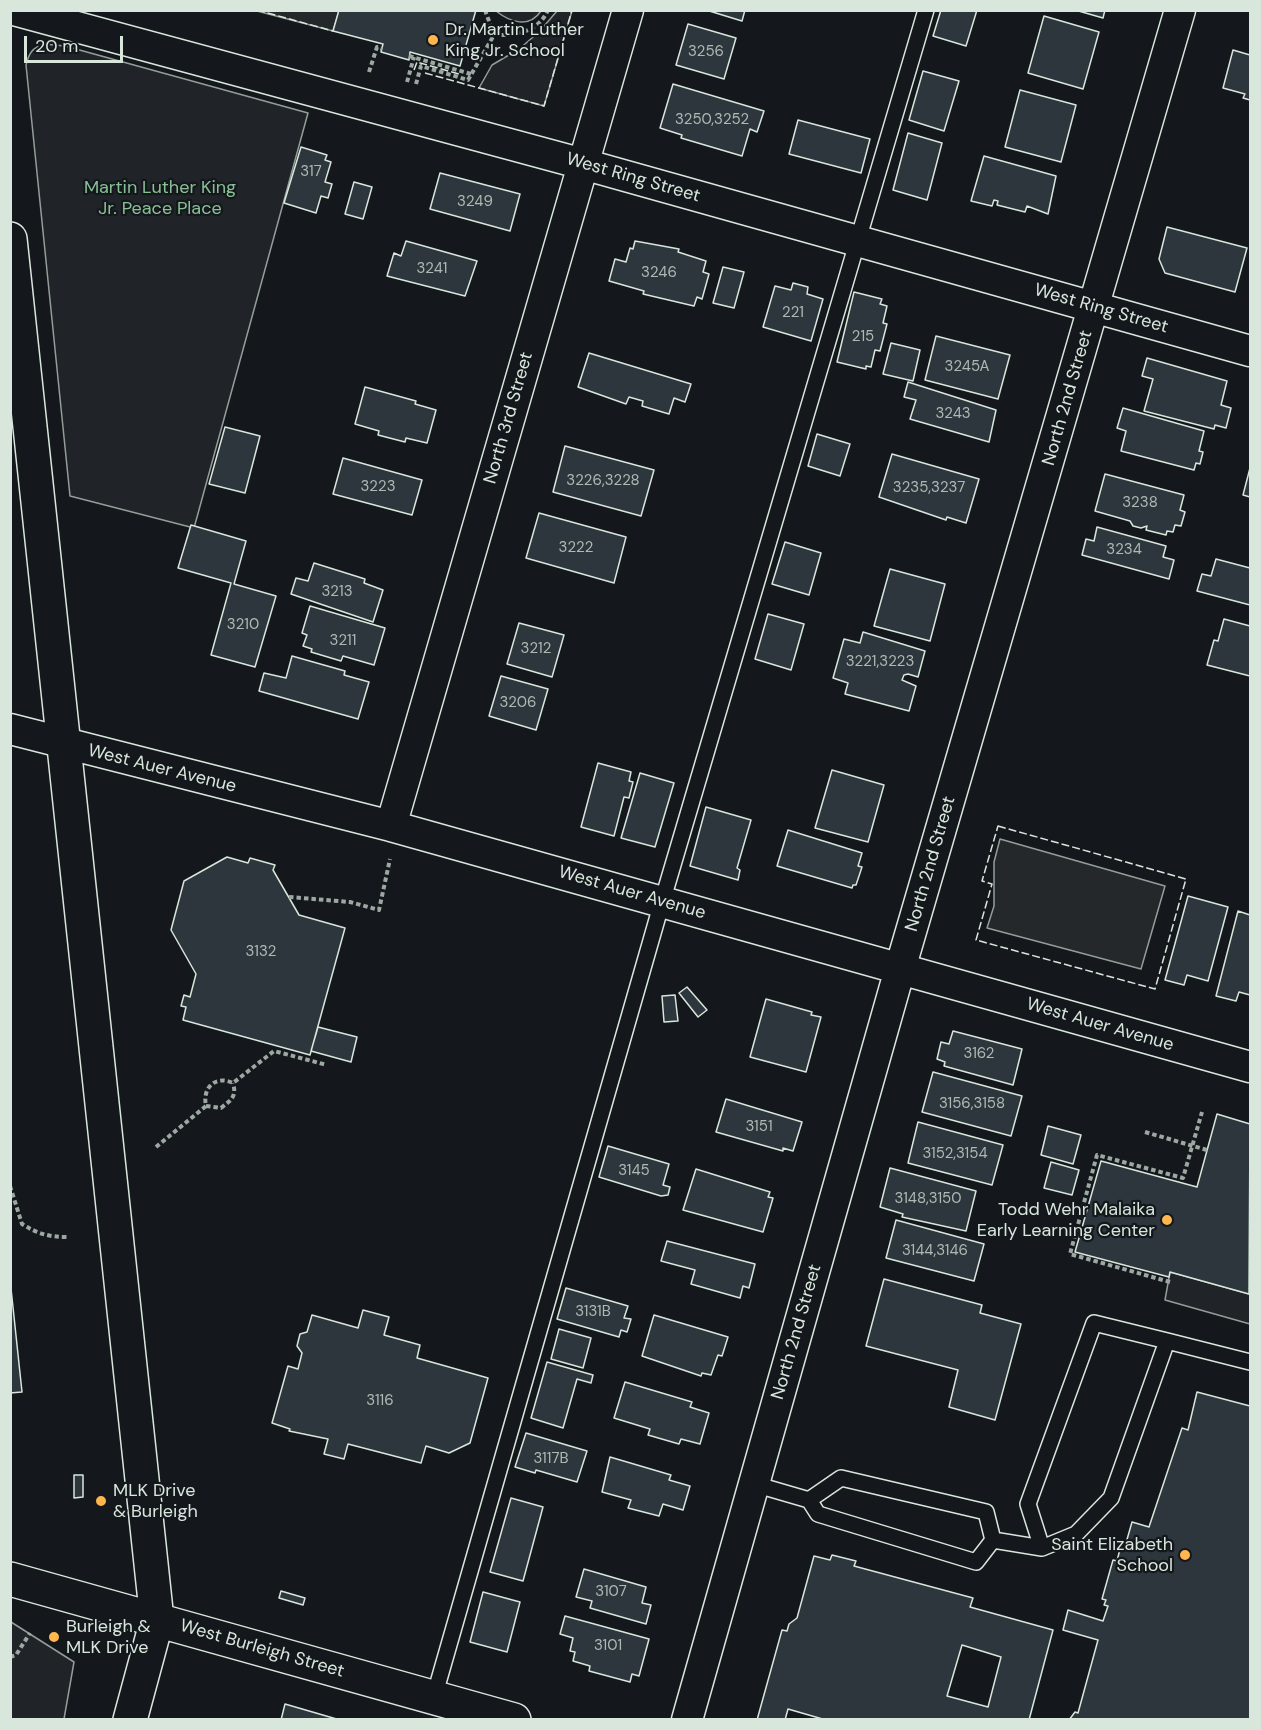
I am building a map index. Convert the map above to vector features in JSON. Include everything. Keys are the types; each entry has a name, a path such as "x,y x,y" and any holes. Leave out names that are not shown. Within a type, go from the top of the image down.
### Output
{"main road":[{"path":"10,239 157,1620 130,1719"},
{"name":"West Burleigh Street","path":"10,1579 446,1706 514,1719"}],"street":[{"name":"West Ring Street","path":"14,10 583,164 1251,351"},
{"name":"North 3rd Street","path":"391,826 628,10"},
{"name":"North 2nd Street","path":"687,1719 900,969 1180,10"},
{"name":"West Auer Avenue","path":"10,729 391,826 1251,1067"}],"lane":[{"path":"446,1706 662,902 860,242 926,10"},
{"path":"1042,1548 1028,1504 1094,1323 1251,1362"},
{"path":"993,1540 1042,1548 1076,1534 1111,1498 1167,1341"},
{"path":"809,1500 841,1478 986,1512 993,1540"},
{"path":"754,1484 809,1500 818,1514 976,1562 993,1540"}],"path":[{"path":"485,10 494,34"},
{"path":"494,34 517,35 532,28 548,10"},
{"path":"416,84 421,66 468,80 494,34"},
{"path":"369,72 377,47 382,49"},
{"path":"407,82 412,57 471,74"},
{"path":"289,897 350,902 379,910 390,858"},
{"path":"233,1083 274,1051 327,1065"},
{"path":"156,1148 207,1106 221,1108 232,1100 236,1092 233,1083 224,1079 216,1080 208,1087 205,1097 207,1106"},
{"path":"1170,1282 1070,1254 1097,1155 1183,1178 1202,1112"},
{"path":"1145,1132 1208,1150"},
{"path":"10,1186 22,1224 37,1233 52,1237 68,1237"},
{"path":"10,1657 16,1655 30,1633"}],"green space":[{"path":"496,11 541,11 531,20 519,22"},
{"path":"557,11 572,11 544,106 479,88 492,65 519,49 539,32"},
{"name":"Martin Luther King Jr. Peace Place","path":"44,44 65,46 308,113 194,528 70,496 26,65 32,52"},
{"path":"1170,1272 1249,1294 1250,1290 1250,1324 1165,1300"},
{"path":"11,1622 74,1662 64,1719 11,1719"}],"shaded area":[{"path":"257,11 339,11 333,31"},
{"path":"1000,839 1165,886 1141,969 987,928 994,906 994,862"}],"building":[{"path":"339,10 476,10 460,66 410,52 409,60 381,52 383,44 333,31"},
{"path":"706,10 745,10 742,21"},
{"path":"941,10 977,10 966,46 933,36"},
{"path":"1075,10 1105,10 1103,18"},
{"path":"1044,16 1099,32 1083,89 1028,73"},
{"path":"688,24 736,38 724,79 676,65"},
{"path":"1233,50 1250,55 1250,100 1243,98 1245,94 1223,88"},
{"path":"923,71 959,81 944,131 909,120"},
{"path":"673,84 764,111 757,132 750,129 742,156 681,138 682,135 660,128"},
{"path":"1020,90 1076,105 1061,162 1005,147"},
{"path":"798,120 870,139 861,173 789,154"},
{"path":"908,133 942,143 927,200 893,190"},
{"path":"301,147 327,155 325,160 331,162 325,182 332,184 328,198 321,196 316,213 284,203"},
{"path":"984,156 1056,176 1048,214 1027,206 1025,212 997,205 998,201 994,200 992,206 971,201"},
{"path":"440,173 520,194 510,231 430,209"},
{"path":"354,182 372,187 363,219 345,214"},
{"path":"1167,227 1247,248 1235,292 1165,273 1159,259"},
{"path":"406,241 477,261 465,296 387,276 394,253 401,256"},
{"path":"635,241 679,249 678,252 706,261 703,272 709,274 702,299 697,297 694,306 643,294 644,291 609,281 615,259 626,262 630,248 633,249"},
{"path":"723,267 744,272 734,308 713,303"},
{"path":"793,283 808,287 807,294 823,299 811,341 763,327 775,286 791,290"},
{"path":"854,292 882,299 880,304 887,306 883,323 887,324 880,351 875,350 871,367 866,366 866,369 837,362"},
{"path":"936,336 1010,355 998,399 925,380"},
{"path":"891,343 920,350 913,381 883,374"},
{"path":"589,353 691,384 685,402 674,398 669,414 642,406 643,401 629,397 626,404 578,387"},
{"path":"1147,358 1227,381 1221,405 1231,408 1226,428 1215,425 1214,429 1144,411 1153,379 1142,376"},
{"path":"908,382 996,410 989,442 910,419 916,400 904,397"},
{"path":"365,387 416,401 415,404 436,410 427,443 406,438 405,442 378,435 379,431 355,424"},
{"path":"1123,408 1204,431 1199,451 1203,452 1200,464 1196,463 1194,470 1121,451 1126,431 1117,428"},
{"path":"225,427 260,436 245,493 209,484"},
{"path":"817,434 850,444 840,476 808,466"},
{"path":"565,446 654,470 641,516 553,492"},
{"path":"892,454 979,479 966,523 947,517 946,520 879,497"},
{"path":"343,458 422,480 412,515 333,494"},
{"path":"1250,468 1250,497 1243,495"},
{"path":"1105,474 1184,495 1180,510 1185,512 1181,526 1175,525 1173,532 1167,531 1166,535 1146,530 1147,526 1141,528 1133,526 1130,521 1095,511"},
{"path":"539,513 626,537 614,583 526,558"},
{"path":"191,525 246,541 234,584 276,596 255,667 211,655 231,583 178,568"},
{"path":"1097,527 1166,546 1163,557 1174,560 1169,579 1082,555 1086,539 1094,541"},
{"path":"785,542 821,553 809,595 772,584"},
{"path":"1216,559 1250,568 1250,605 1197,591 1202,574 1211,576"},
{"path":"314,563 365,579 364,583 383,590 373,622 291,594 296,578 308,581"},
{"path":"890,569 945,584 930,641 874,626"},
{"path":"310,606 385,628 374,665 343,656 341,661 311,652 312,649 303,646 307,635 302,633"},
{"path":"768,614 804,624 791,670 755,659"},
{"path":"1224,619 1250,626 1250,676 1207,665 1214,640 1218,641"},
{"path":"519,623 564,635 552,677 507,664"},
{"path":"863,632 925,651 918,677 908,674 904,675 902,680 916,686 909,711 845,694 848,683 833,678 844,639 860,643"},
{"path":"292,656 345,671 344,675 369,682 358,719 259,691 264,673 286,678"},
{"path":"501,676 548,689 536,730 489,716"},
{"path":"598,763 631,772 629,781 633,782 629,798 624,797 614,836 581,827"},
{"path":"832,770 884,785 868,842 815,828"},
{"path":"640,773 674,783 655,847 621,838"},
{"path":"706,807 751,820 737,868 740,870 738,880 690,866"},
{"path":"788,830 862,853 858,866 862,867 856,885 852,888 777,866"},
{"path":"227,857 248,863 250,858 275,865 273,870 299,915 345,928 310,1055 183,1020 186,1007 181,1006 184,995 190,997 196,974 171,930 184,881"},
{"path":"1188,896 1228,907 1208,981 1187,975 1184,985 1165,980"},
{"path":"1238,911 1250,915 1250,995 1239,992 1236,1001 1216,996"},
{"path":"687,987 707,1010 698,1017 679,993"},
{"path":"675,995 678,1021 664,1022 662,996"},
{"path":"766,999 812,1012 811,1015 821,1017 806,1072 750,1057"},
{"path":"318,1027 357,1037 351,1062 311,1051"},
{"path":"953,1031 1022,1049 1013,1085 944,1066 945,1062 937,1059 941,1042 949,1044"},
{"path":"933,1072 1022,1096 1011,1136 922,1112"},
{"path":"726,1099 802,1122 793,1151 783,1148 783,1151 716,1132"},
{"name":"Todd Wehr Malaika Early Learning Center","path":"1217,1114 1250,1124 1249,1294 1170,1272 1169,1277 1075,1252 1101,1161 1197,1187"},
{"path":"918,1122 1003,1145 992,1185 908,1163"},
{"path":"1048,1126 1081,1135 1073,1164 1041,1155"},
{"path":"608,1146 669,1164 663,1185 670,1187 668,1195 661,1196 599,1177"},
{"path":"1051,1162 1079,1170 1072,1195 1044,1188"},
{"path":"890,1168 976,1191 966,1231 902,1217 903,1214 880,1207"},
{"path":"696,1169 770,1192 768,1197 773,1198 763,1232 683,1210"},
{"path":"896,1220 984,1244 974,1281 886,1258"},
{"path":"667,1241 755,1264 749,1288 743,1286 740,1298 691,1284 695,1270 661,1261"},
{"path":"10,1279 22,1392 10,1393"},
{"path":"884,1279 982,1305 980,1313 1021,1324 995,1420 949,1407 958,1370 866,1346"},
{"path":"566,1288 628,1306 624,1318 631,1319 627,1332 621,1330 619,1337 557,1319"},
{"path":"363,1310 389,1317 384,1335 420,1345 417,1358 488,1378 470,1443 449,1453 426,1446 421,1463 348,1444 344,1459 324,1454 328,1439 289,1431 290,1429 272,1423 288,1366 298,1369 302,1353 297,1346 300,1334 307,1332 312,1315 358,1328"},
{"path":"654,1315 728,1337 722,1356 718,1355 711,1375 702,1373 701,1376 642,1356"},
{"path":"559,1329 591,1338 583,1368 551,1359"},
{"path":"547,1362 593,1375 591,1383 577,1379 563,1428 531,1418"},
{"path":"625,1382 692,1402 690,1407 709,1413 700,1444 681,1439 679,1444 648,1435 650,1429 614,1418"},
{"name":"Saint Elizabeth School","path":"1197,1392 1250,1406 1250,1720 1069,1720 1075,1712 1078,1713 1098,1640 1063,1630 1068,1610 1103,1621 1108,1606 1104,1605 1106,1600 1102,1599 1113,1560 1117,1561 1120,1549 1124,1550 1132,1522 1149,1527 1182,1428 1188,1430"},
{"path":"526,1433 587,1451 577,1482 536,1470 535,1473 515,1467"},
{"path":"610,1457 671,1475 669,1480 690,1486 683,1510 663,1504 659,1516 628,1508 631,1500 602,1492"},
{"path":"74,1475 83,1475 83,1497 74,1498"},
{"path":"511,1498 543,1507 523,1581 490,1572"},
{"path":"832,1555 856,1561 854,1566 973,1598 970,1607 1053,1630 1029,1720 826,1720 788,1709 785,1720 757,1720 782,1630 787,1631 789,1624 797,1618 814,1556 830,1560","holes":["962,1645 1001,1657 988,1707 947,1696"]},
{"path":"584,1569 646,1587 642,1603 651,1605 646,1624 590,1608 592,1601 576,1597"},
{"path":"281,1591 305,1598 303,1605 279,1598"},
{"path":"483,1592 520,1602 507,1652 470,1642"},
{"path":"565,1616 649,1639 639,1676 632,1674 630,1682 589,1671 590,1666 573,1661 575,1652 570,1651 573,1638 560,1634"},
{"path":"285,1704 340,1720 281,1720"}],"fence":[{"path":"257,10 333,31"},
{"path":"425,73 544,106 572,10"},
{"path":"414,70 417,62 459,74"},
{"path":"998,826 1186,879 1155,989 976,940 992,884 982,881 998,826"}],"place":[{"name":"Dr. Martin Luther King Jr. School","path":"433,40"},
{"name":"Todd Wehr Malaika Early Learning Center","path":"1167,1220"},
{"name":"MLK Drive & Burleigh","path":"101,1501"},
{"name":"Saint Elizabeth School","path":"1185,1555"},
{"name":"Burleigh & MLK Drive","path":"54,1637"}]}
